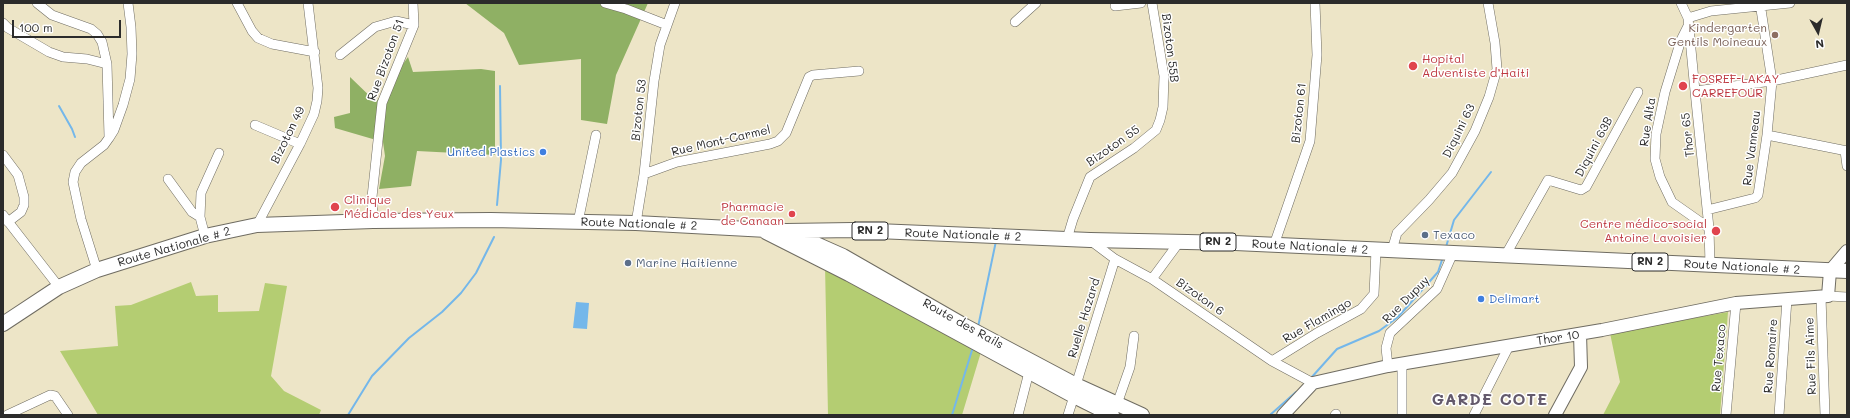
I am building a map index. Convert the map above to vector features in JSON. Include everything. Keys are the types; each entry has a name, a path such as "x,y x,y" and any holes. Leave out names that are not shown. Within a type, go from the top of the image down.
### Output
{"main road":[{"name":"Route Nationale # 2","path":"3,324 59,287 97,270 205,236 256,224 373,221 636,223 786,231 853,230 1005,237 1274,245 1847,271"},
{"name":"Route des Rails","path":"760,230 964,331 1114,410 1142,415"},
{"path":"843,256 844,236 846,233 853,230"},
{"name":"Route des Rails","path":"786,231 843,256 964,331"},
{"name":"Route des Rails","path":"984,342 1029,372 1075,390"}],"street":[{"path":"37,3 52,15 91,29 97,34 105,52 107,64 109,138"},
{"path":"97,270 81,219 74,182 75,172 81,163 104,146 121,111 130,80 132,47 129,3"},
{"path":"237,3 252,32 258,38 272,44 315,52"},
{"name":"Bizoton 49","path":"256,224 300,144 314,114 318,88 315,52 308,3"},
{"name":"Rue Bizoton 51","path":"373,221 372,197 382,103 414,25 413,3"},
{"path":"605,3 626,9 667,25"},
{"name":"Bizoton 53","path":"636,223 644,174 654,81 660,45 675,3"},
{"path":"1015,22 1036,3"},
{"path":"1115,6 1141,3"},
{"name":"Bizoton 55B","path":"1152,3 1164,76 1163,107 1160,120"},
{"name":"Bizoton 61","path":"1274,245 1310,141 1317,55 1315,3"},
{"name":"Diquini 63","path":"1392,250 1397,233 1429,200 1452,173 1475,131 1489,98 1497,69 1495,43 1488,3"},
{"name":"Thor 65","path":"1681,3 1688,22 1696,91 1709,228 1710,265"},
{"path":"1688,22 1711,11 1790,3"},
{"name":"Rue Vanneau","path":"1707,210 1755,198 1758,195 1767,135 1772,81 1761,5"},
{"path":"340,55 375,27 396,21 414,25"},
{"name":"Rue Alta","path":"1688,22 1664,92 1656,134 1654,159 1660,177 1672,202 1709,228"},
{"path":"3,23 8,28 49,52 63,57 87,59 107,64"},
{"path":"1696,91 1772,81 1847,65"},
{"name":"Rue Mont-Carmel","path":"644,174 677,162 770,144 778,141 786,133 809,77 813,75 859,71"},
{"name":"Diquini 63B","path":"1505,256 1548,180 1581,190 1586,187 1638,92"},
{"name":"Bizoton 55","path":"1067,239 1073,219 1090,177 1134,148 1156,130 1160,120"},
{"path":"255,125 300,144"},
{"path":"1767,135 1846,151 1847,166"},
{"path":"578,222 596,136"},
{"path":"205,236 200,217 202,193 219,153"},
{"path":"3,154 18,175 24,197 24,205 21,212 6,219 59,287"},
{"path":"168,179 192,212 200,217"},
{"name":"Bizoton 6","path":"1090,240 1116,258 1152,279 1272,361 1313,382"},
{"path":"1152,279 1180,242"},
{"name":"Rue Flamingo","path":"1272,361 1317,333 1361,309 1374,294 1376,250"},
{"path":"1824,297 1830,271 1847,251"},
{"name":"Rue Dupuy","path":"1388,366 1386,348 1390,333 1437,289 1454,253"},
{"name":"Ruelle Hazard","path":"1068,415 1116,258"},
{"name":"Rue Fils Aime","path":"1824,297 1826,415"},
{"name":"Thor 10","path":"1313,382 1402,363 1580,334 1736,303 1787,298 1847,297"},
{"name":"Rue Romaire","path":"1779,415 1787,298"},
{"name":"Rue Texaco","path":"1726,415 1736,303"},
{"path":"1555,415 1581,368 1580,334"},
{"path":"1114,410 1130,367 1134,336"},
{"path":"1474,415 1509,346"},
{"path":"1402,363 1402,415"},
{"path":"1018,415 1029,372"},
{"path":"1283,415 1313,382"},
{"path":"7,415 50,395 55,396 68,415"}],"green space":[{"path":"465,3 648,3 616,75 607,124 581,120 581,59 519,65 504,33"},
{"path":"408,57 413,72 481,69 495,71 495,155 417,151 411,186 379,189 385,156 383,142 335,128 334,117 350,113 350,77 376,102"},
{"path":"825,265 981,352 962,415 828,415"},
{"path":"191,282 196,296 218,295 218,312 259,311 265,283 287,286 271,376 284,391 321,410 319,415 98,415 60,351 118,346 115,306 131,305"},
{"path":"1728,312 1720,415 1603,415 1620,382 1610,333"}],"water":[{"path":"576,302 589,303 587,329 573,328"}],"waterway":[{"path":"497,205 501,160 500,86"},
{"path":"59,106 75,137"},
{"path":"1446,247 1454,220 1491,172"},
{"path":"348,415 372,376 409,338 442,312 461,293 476,273 494,237"},
{"path":"978,327 996,241"},
{"path":"1311,378 1337,349 1379,331 1398,317 1438,272 1443,257"},
{"path":"952,415 973,347"},
{"path":"1270,415 1296,392"}],"place":[{"name":"Kindergarten Gentils Moineaux","path":"1775,35"},
{"name":"Hopital Adventiste d’Haiti","path":"1413,66"},
{"name":"FOSREF-LAKAY CARREFOUR","path":"1683,86"},
{"name":"United Plastics","path":"543,152"},
{"name":"Clinique Médicale des Yeux","path":"335,207"},
{"name":"Pharmacie de Canaan","path":"792,214"},
{"name":"Centre médico-social Antoine Lavoisier","path":"1716,231"},
{"name":"Texaco","path":"1425,235"},
{"name":"Marine Haitienne","path":"628,263"},
{"name":"Delimart","path":"1481,299"}],"district":[{"name":"GARDE COTE","path":"1490,400"}]}
